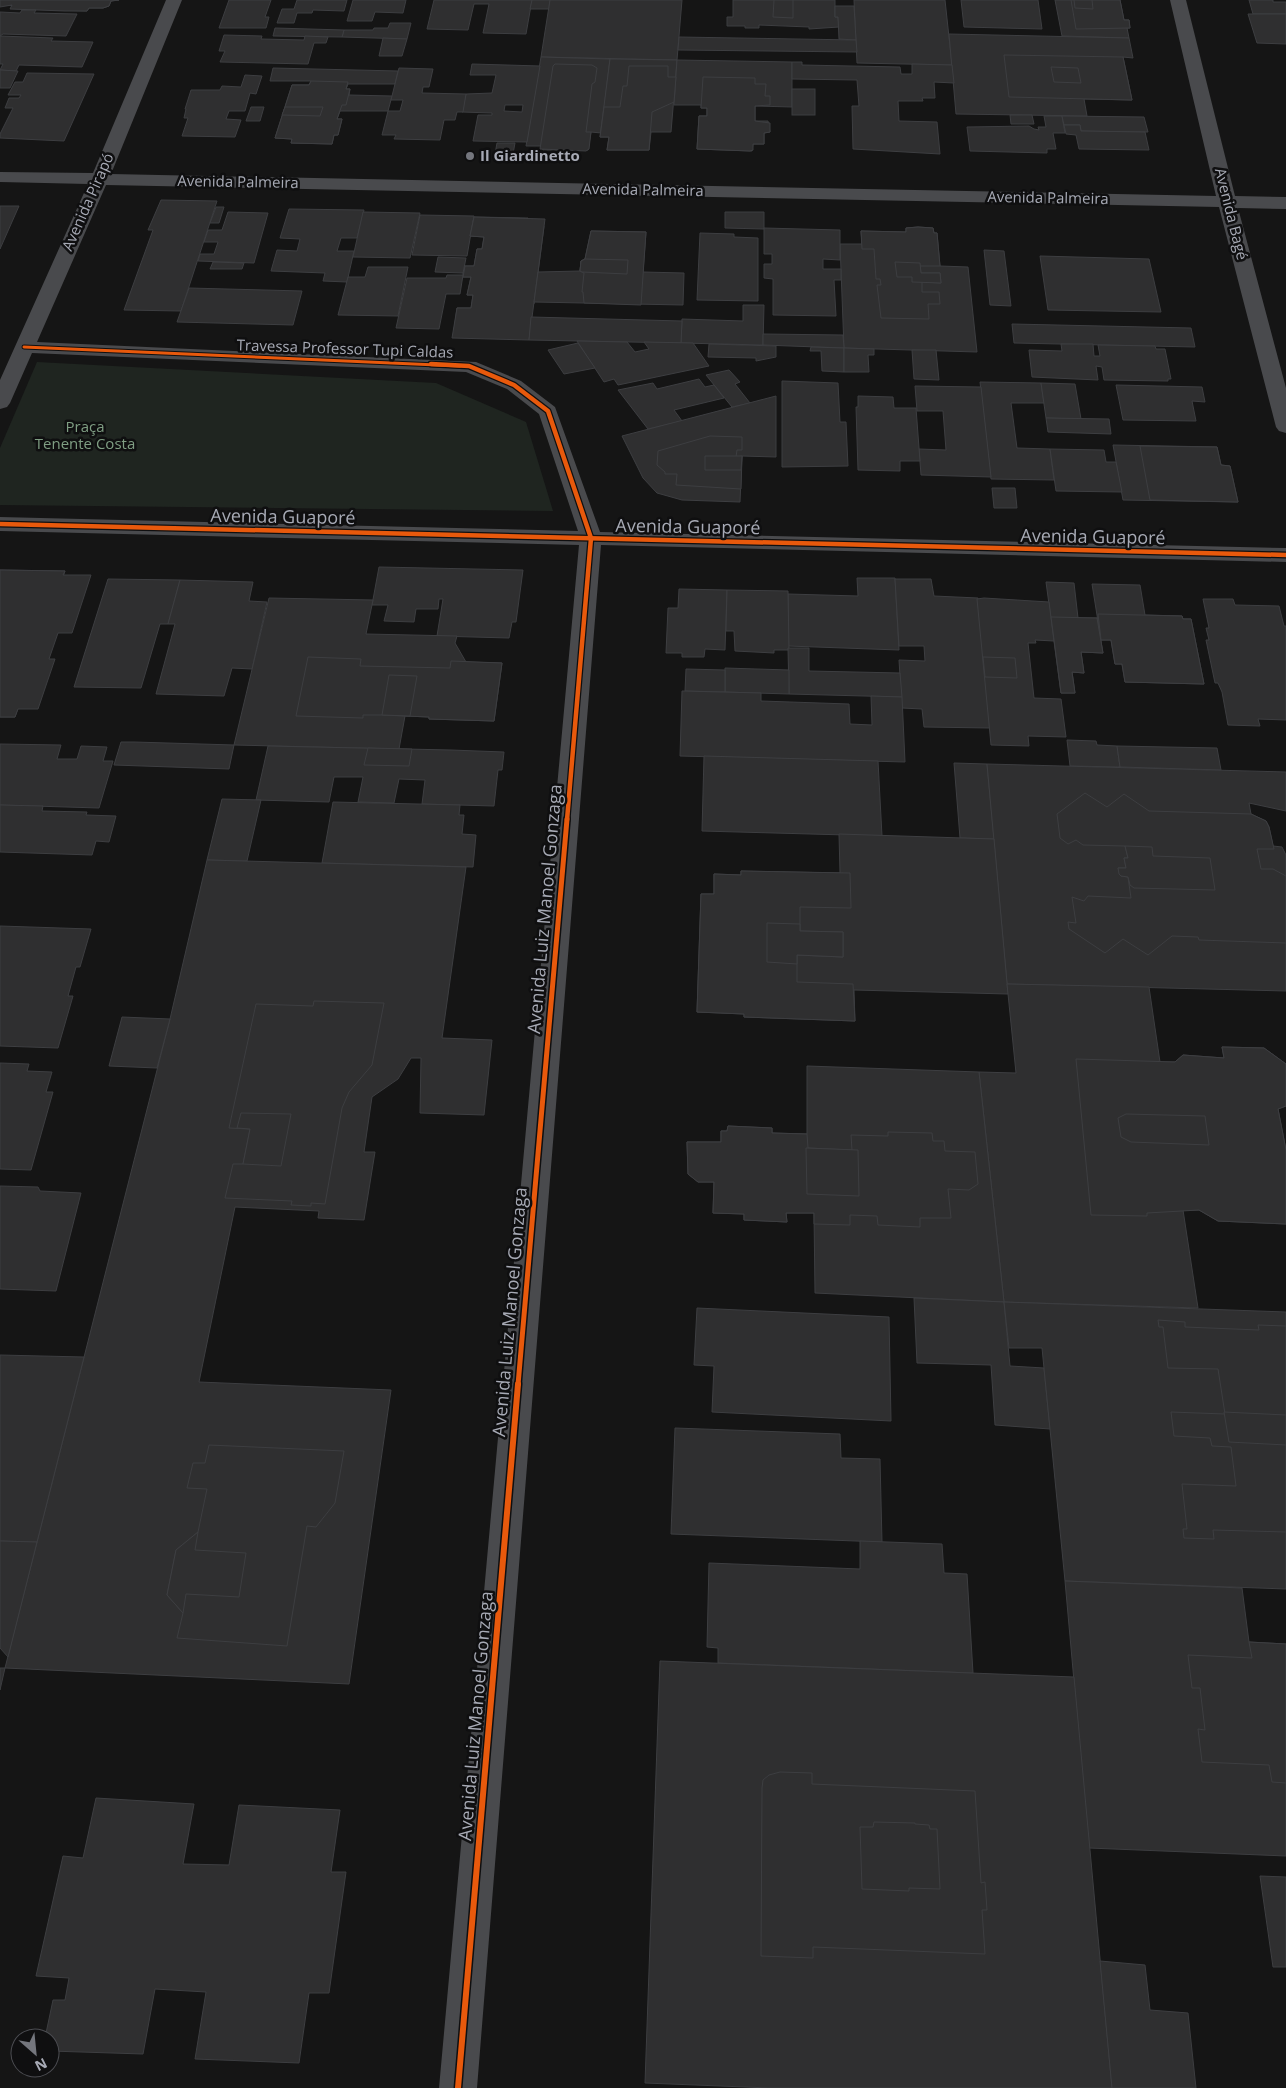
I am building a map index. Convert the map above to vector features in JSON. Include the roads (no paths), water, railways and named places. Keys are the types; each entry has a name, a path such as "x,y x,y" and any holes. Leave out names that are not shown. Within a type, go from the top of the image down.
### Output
{"street":[{"name":"Avenida Pirapó","path":"0,403 99,180 174,0"},
{"name":"Avenida Bagé","path":"1178,0 1227,202 1286,427"},
{"name":"Avenida Palmeira","path":"0,177 1286,203"},
{"name":"Travessa Professor Tupi Caldas","path":"24,347 470,366 514,385 548,411 591,538"},
{"name":"Avenida Guaporé","path":"0,524 1286,556"},
{"name":"Avenida Luiz Manoel Gonzaga","path":"458,2088 591,538"}],"place":[{"name":"Il Giardinetto","path":"470,156"}],"park label":[{"name":"Praça Tenente Costa","path":"85,436"}]}
